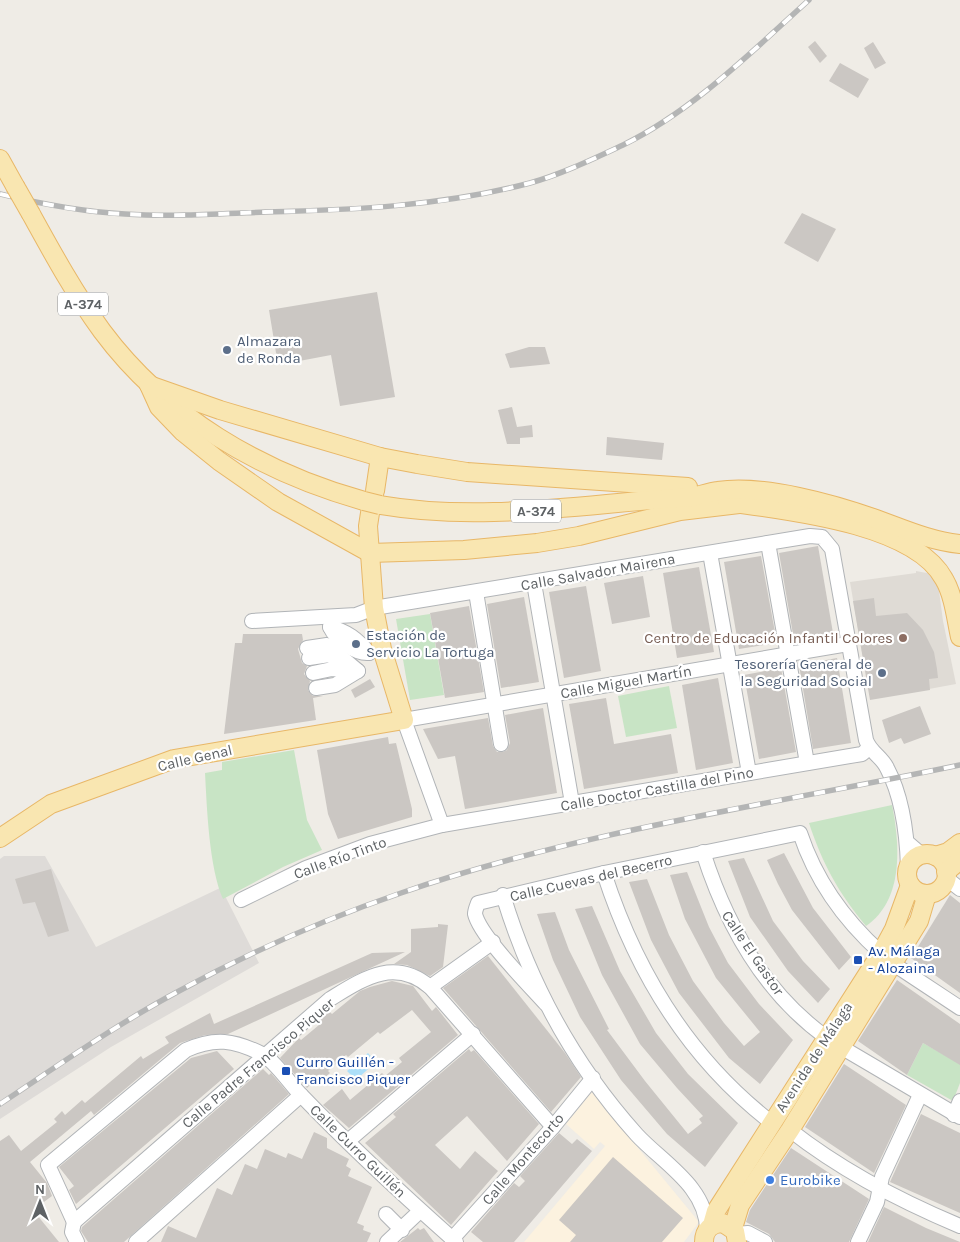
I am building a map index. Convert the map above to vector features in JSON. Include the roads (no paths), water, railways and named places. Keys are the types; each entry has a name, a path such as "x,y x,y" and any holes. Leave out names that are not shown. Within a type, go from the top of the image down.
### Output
{"main road":[{"name":"A-374","path":"0,159 86,309 103,332 149,385 193,422 269,465 325,489 371,507 443,513 485,514 692,497 719,491 756,492 796,497 876,519 923,538 960,544"},
{"path":"149,385 220,410 380,457 417,464 467,472 719,491"},
{"path":"149,385 159,407 190,438 278,502 370,553 464,550 537,543 579,536 680,511 738,504"},
{"path":"380,457 371,507 370,553 374,608 385,664 404,720"},
{"name":"A-374","path":"692,497 783,508 834,519 902,543 922,555 945,579 958,609"},
{"path":"339,537 351,535 371,507"},
{"path":"958,609 960,637"},
{"name":"Calle Genal","path":"0,838 51,804 174,759 404,720"},
{"path":"960,843 948,852 912,861 907,873 910,886 920,893 927,894 939,889 946,875 960,860"},
{"path":"929,856 940,860 946,875"},
{"name":"Avenida de Málaga","path":"887,958 894,929 910,886"},
{"name":"Avenida de Málaga","path":"705,1235 716,1211 772,1123 834,1042 887,958 919,921 927,894"},
{"name":"Avenida de Málaga","path":"735,1235 740,1205 790,1130 834,1042"},
{"path":"705,1235 723,1223 735,1235"}],"street":[{"name":"Calle Salvador Mairena","path":"252,621 356,616 374,608 810,536 822,537 832,549 848,644"},
{"path":"768,543 807,763"},
{"path":"710,553 749,773"},
{"path":"534,583 572,803"},
{"path":"476,592 501,744"},
{"path":"330,627 334,635 360,653 369,653"},
{"path":"848,644 869,748 887,766 900,802 908,843 908,867"},
{"name":"Calle Miguel Martín","path":"404,720 848,644"},
{"path":"327,645 358,671 332,669 312,669 327,645"},
{"path":"404,720 442,826"},
{"name":"Calle Doctor Castilla del Pino","path":"442,826 862,754 869,748"},
{"name":"Calle Río Tinto","path":"242,900 324,861 370,844 442,826"},
{"name":"Calle Cuevas del Becerro","path":"705,1235 704,1210 689,1184 637,1135 564,1037 528,967 503,895 800,833 812,864 827,892 849,921 887,958"},
{"path":"908,843 929,856"},
{"name":"Calle El Gastor","path":"703,852 725,914 778,994 801,1017 834,1042 957,1116"},
{"path":"604,873 644,973 678,1027 718,1073 772,1123"},
{"path":"946,875 960,890"},
{"path":"503,895 478,903 475,912 478,921 492,942 546,1004"},
{"path":"430,987 492,942"},
{"path":"887,958 960,1008"},
{"name":"Calle Padre Francisco Piquer","path":"74,1222 330,999 367,977 383,973 405,974 422,981 430,987 553,1127"},
{"path":"348,1141 473,1034"},
{"path":"77,1242 72,1232 74,1222 48,1165 186,1050 204,1042 218,1040 238,1044 264,1055"},
{"name":"Calle Curro Guillén","path":"264,1055 301,1096 420,1211 454,1240"},
{"name":"Calle Montecorto","path":"454,1240 553,1127 593,1078"},
{"path":"858,1242 877,1202 882,1177 920,1095"},
{"path":"136,1242 301,1096"},
{"path":"957,1116 960,1101"},
{"path":"790,1130 829,1157 880,1188 960,1226"},
{"path":"386,1242 402,1230 420,1211"},
{"path":"386,1214 402,1230"},
{"path":"735,1235 748,1233 765,1242"}],"water":[{"path":"368,1053 376,1062 356,1080 347,1071"}],"railway":[{"path":"0,194 46,204 109,213 195,215 365,208 431,202 497,191 530,183 566,171 649,131 674,115 721,79 809,0"},
{"path":"0,1104 111,1031 206,977 288,937 401,893 469,871 607,836 678,820 960,765"}],"place":[{"name":"Almazara de Ronda","path":"227,350"},
{"name":"Centro de Educación Infantil Colores","path":"903,638"},
{"name":"Estación de Servicio La Tortuga","path":"356,644"},
{"name":"Tesorería General de la Seguridad Social","path":"882,673"},
{"name":"Av. Málaga - Alozaina","path":"858,960"},
{"name":"Curro Guillén - Francisco Piquer","path":"286,1071"},
{"name":"Eurobike","path":"770,1180"}]}
